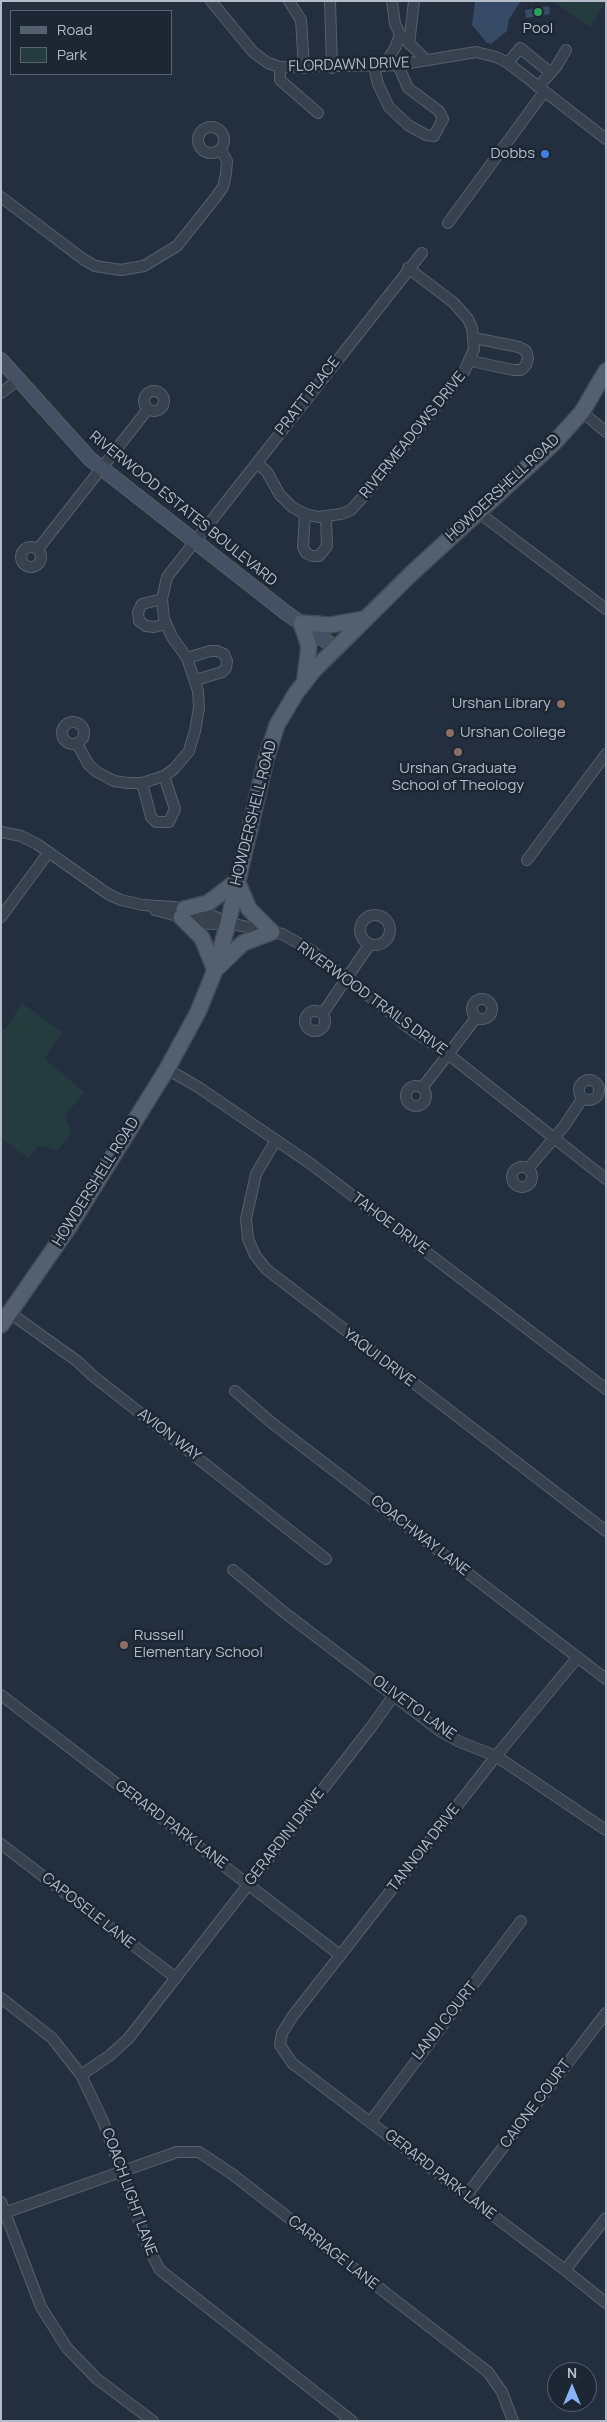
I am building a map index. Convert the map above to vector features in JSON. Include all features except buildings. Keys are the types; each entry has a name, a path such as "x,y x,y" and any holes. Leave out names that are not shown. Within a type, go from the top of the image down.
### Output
{"main road":[{"name":"HOWDERSHELL ROAD","path":"6,1319 69,1227 167,1069 198,1012 215,970 228,923 257,792 277,725 304,683 364,619 554,444 582,412 606,371"},
{"path":"304,683 309,665 310,646 301,623 330,625 364,619"},
{"path":"237,881 249,909 272,932 243,942 215,970 202,938 182,913 208,903 237,881"}],"street":[{"name":"FLORDAWN DRIVE","path":"211,1 253,52 268,64 280,67 332,68 398,65 476,52 496,56 508,63 606,139"},
{"path":"289,1 301,20 304,68"},
{"path":"330,1 332,68"},
{"path":"392,1 395,24 400,34 426,60"},
{"path":"409,44 414,1"},
{"path":"398,65 408,88 439,111 443,120 434,136 426,135 408,126 389,107 378,84 379,66 400,34"},
{"path":"508,63 520,48 551,73"},
{"path":"448,223 541,90 566,50"},
{"path":"280,67 280,80 318,113"},
{"path":"1,197 95,266 121,270 144,266 177,246 223,187 227,161 221,150"},
{"name":"PRATT PLACE","path":"162,599 168,577 408,268 422,253"},
{"name":"RIVERMEADOWS DRIVE","path":"256,463 267,472 280,496 292,507 305,514 326,518 335,517 351,510 464,372 471,361 474,349 474,338 468,319 408,268"},
{"path":"471,361 521,370 526,365 528,358 526,351 518,347 474,338"},
{"name":"RIVERWOOD ESTATES BOULEVARD","path":"1,360 81,451 301,623 336,648"},
{"path":"1,393 19,379"},
{"path":"38,549 148,410"},
{"path":"582,412 606,432"},
{"path":"478,512 606,609"},
{"path":"305,514 303,547 306,553 312,556 319,556 327,546 326,518"},
{"path":"77,744 89,765 105,777 126,784 142,783 164,776 182,761 192,742 199,708 196,680 187,658 172,638 166,624 162,599 142,604 138,612 138,621 146,626 154,627 166,624"},
{"path":"187,658 210,651 224,654 227,662 226,668 222,672 196,680"},
{"path":"527,860 606,754"},
{"path":"142,783 151,818 156,822 169,822 175,809 164,776"},
{"path":"1,832 21,836 49,852 1,917"},
{"name":"RIVERWOOD TRAILS DRIVE","path":"49,852 108,894 143,905 182,913 208,924 228,923 282,934 310,950 348,978 397,1019 448,1054 606,1180"},
{"path":"323,1013 370,944"},
{"path":"422,1088 476,1018"},
{"name":"TAHOE DRIVE","path":"167,1069 198,1087 311,1164 606,1389"},
{"path":"528,1169 564,1125 582,1098"},
{"name":"YAQUI DRIVE","path":"276,1140 256,1174 246,1219 248,1239 255,1255 266,1269 606,1532"},
{"name":"AVION WAY","path":"6,1319 77,1361 93,1376 326,1559"},
{"name":"COACHWAY LANE","path":"235,1391 272,1423 576,1658 606,1679"},
{"name":"OLIVETO LANE","path":"233,1570 285,1613 440,1730 460,1742 496,1756 606,1830"},
{"name":"TANNOIA DRIVE","path":"280,2045 282,2033 292,2017 496,1756 576,1658"},
{"name":"GERARD PARK LANE","path":"1,1695 340,1955"},
{"name":"GERARDINI DRIVE","path":"81,2075 109,2056 128,2039 372,1726 394,1695"},
{"name":"CAPOSELE LANE","path":"1,1844 176,1978"},
{"name":"LANDI COURT","path":"370,2122 521,1922"},
{"name":"COACH LIGHT LANE","path":"1,1998 52,2038 81,2075 95,2102 148,2249 160,2270 352,2421"},
{"name":"CAIONE COURT","path":"466,2196 606,2012"},
{"name":"GERARD PARK LANE","path":"280,2045 292,2063 566,2270 604,2302"},
{"name":"CARRIAGE LANE","path":"3,2214 178,2152 189,2150 208,2156 488,2372 502,2392 513,2421"},
{"path":"1,2202 3,2214 41,2307 67,2348 97,2378 153,2421"},
{"path":"566,2270 606,2218"}],"green space":[{"path":"553,1 606,1 590,27"},
{"path":"22,1003 62,1032 45,1059 84,1092 65,1116 71,1133 57,1151 40,1145 28,1158 1,1138 1,1027 5,1030"}],"water":[{"path":"475,1 521,1 509,19 507,31 491,44 487,43 472,25"},
{"name":"Pool","path":"549,6 550,14 526,18 525,10"}],"place":[{"name":"Pool","path":"538,12"},
{"name":"Dobbs","path":"545,154"},
{"name":"Urshan Library","path":"561,704"},
{"name":"Urshan College","path":"450,733"},
{"name":"Urshan Graduate School of Theology","path":"458,752"},
{"name":"Russell Elementary School","path":"124,1645"}]}
